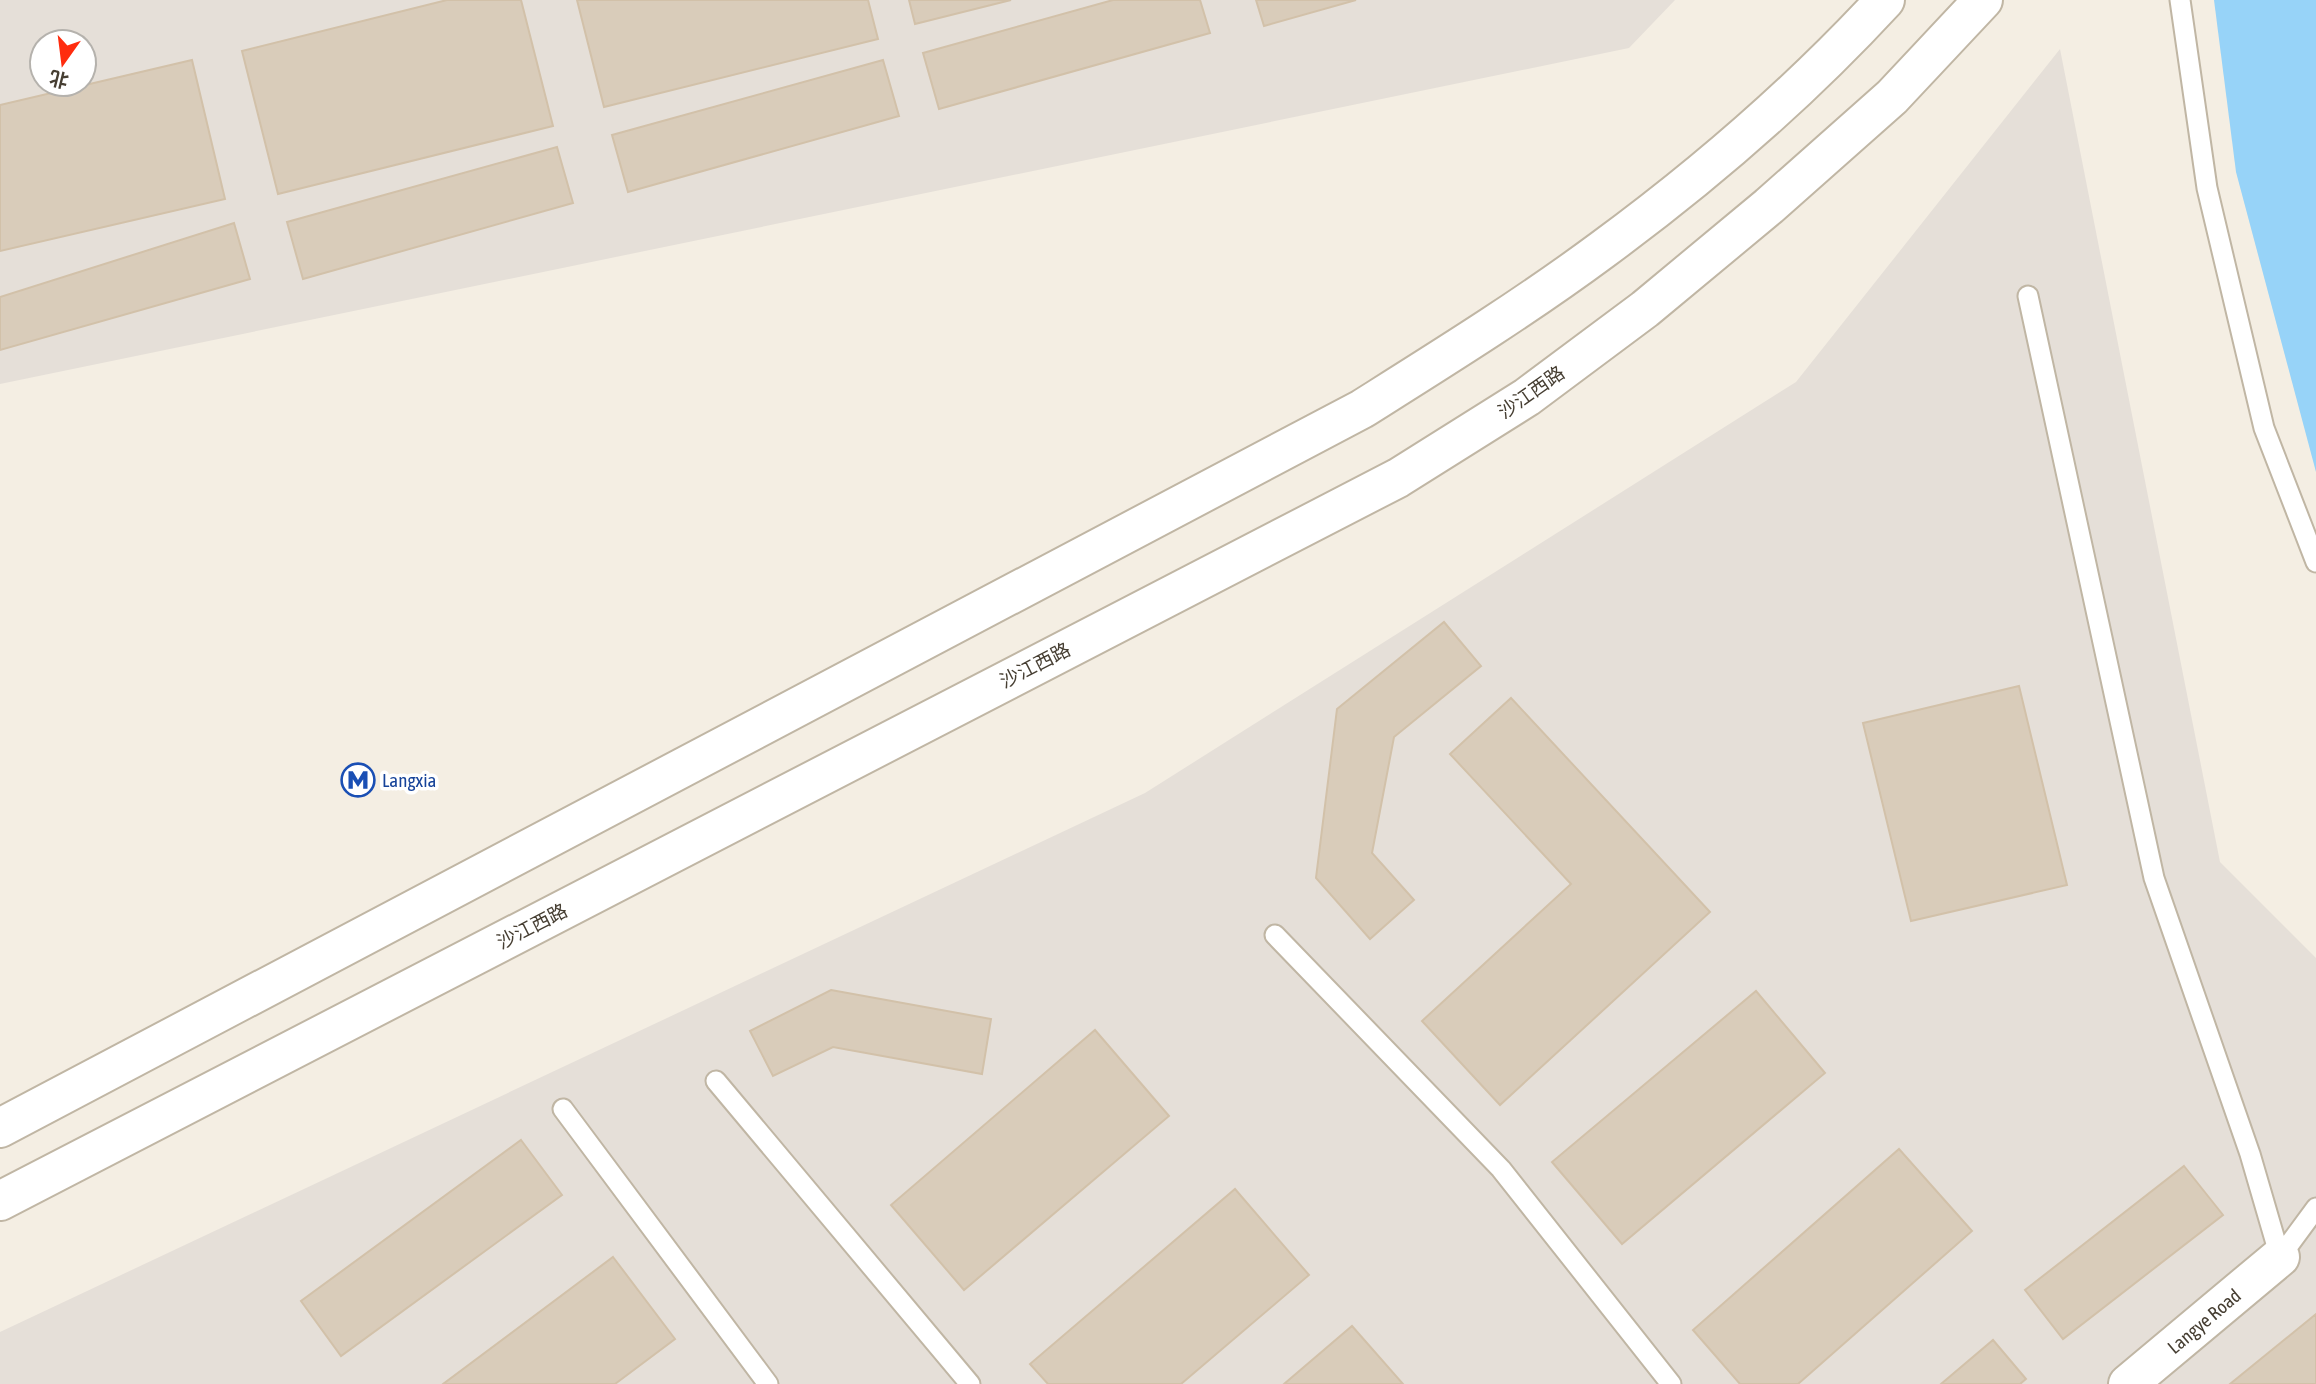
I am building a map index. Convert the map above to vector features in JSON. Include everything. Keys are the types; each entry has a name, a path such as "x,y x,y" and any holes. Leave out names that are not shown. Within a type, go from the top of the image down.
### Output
{"street":[{"path":"0,1128 1362,409 1476,337 1602,250 1725,152 1840,48 1885,0"},
{"name":"沙江西路","path":"0,1202 1398,478 1527,397 1645,309 1769,206 1892,97 1983,0"},
{"name":"Langye Road","path":"2128,1384 2280,1257"}],"lane":[{"path":"2180,0 2207,188 2261,415 2316,562"},
{"path":"2028,296 2154,878 2250,1154 2280,1257"},
{"path":"1275,935 1501,1169 1671,1384"},
{"path":"716,1081 970,1384"},
{"path":"563,1109 768,1384"},
{"path":"2280,1257 2316,1208"}],"shaded area":[{"path":"0,0 1675,0 1629,48 0,384"},
{"path":"2060,49 2220,862 2316,958 2316,1384 0,1384 0,1332 1145,793 1796,382"}],"water":[{"path":"2214,0 2316,0 2316,472 2236,172"}],"building":[{"path":"447,0 521,0 553,126 278,194 242,51"},
{"path":"577,0 868,0 878,39 604,107"},
{"path":"909,0 1011,0 915,24"},
{"path":"1113,0 1200,0 1210,33 939,109 923,53"},
{"path":"1256,0 1356,0 1264,26"},
{"path":"192,60 225,199 0,251 0,105 30,98 98,98 98,82"},
{"path":"883,60 899,116 628,192 612,135"},
{"path":"557,147 573,203 303,279 287,222"},
{"path":"234,223 250,279 0,350 0,297"},
{"path":"1444,622 1481,666 1394,737 1372,853 1414,900 1370,939 1316,878 1337,709"},
{"path":"2019,686 2067,885 1911,921 1863,723"},
{"path":"1511,698 1710,912 1500,1105 1422,1021 1571,884 1450,754"},
{"path":"831,990 991,1019 982,1074 833,1047 773,1076 750,1031"},
{"path":"1756,991 1825,1073 1622,1244 1552,1162"},
{"path":"1095,1030 1169,1116 964,1290 891,1205"},
{"path":"521,1140 562,1195 341,1356 301,1301"},
{"path":"1899,1149 1972,1231 1798,1384 1740,1384 1693,1330"},
{"path":"2184,1166 2223,1215 2063,1339 2025,1290"},
{"path":"1235,1189 1309,1275 1181,1384 1048,1384 1030,1364"},
{"path":"613,1257 675,1339 615,1384 443,1384"},
{"path":"2316,1314 2316,1384 2230,1384"},
{"path":"1352,1326 1403,1384 1284,1384"},
{"path":"1993,1340 2026,1379 2020,1384 1941,1384"}],"place":[{"name":"Langxia","path":"358,780"}]}
